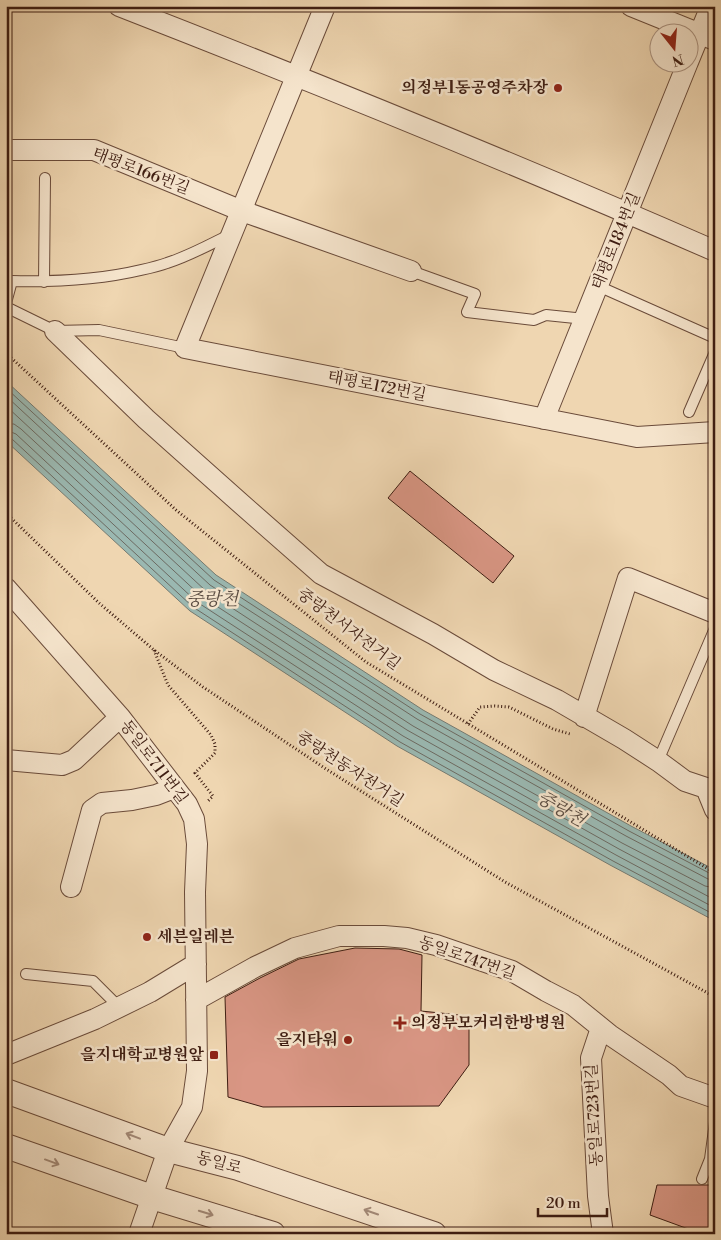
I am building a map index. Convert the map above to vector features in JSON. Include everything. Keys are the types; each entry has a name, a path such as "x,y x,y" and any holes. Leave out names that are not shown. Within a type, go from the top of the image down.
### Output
{"street":[{"path":"119,6 297,76 715,251"},
{"path":"185,348 325,6"},
{"path":"632,6 707,37"},
{"name":"태평로184번길","path":"698,49 707,37 711,6"},
{"name":"태평로184번길","path":"544,419 684,72"},
{"name":"태평로166번길","path":"6,150 94,150 242,211"},
{"path":"242,211 411,271"},
{"path":"55,331 146,419 321,574 433,634 494,670 557,700 619,736 685,781 710,789 715,810"},
{"name":"태평로172번길","path":"185,348 637,437 715,432"},
{"path":"584,717 628,578 715,613"},
{"name":"동일로711번길","path":"6,588 120,717 187,804 194,819 197,844 195,892 197,1070 192,1107 168,1150 140,1234"},
{"path":"6,760 62,764 74,760 120,717"},
{"path":"71,887 92,810 102,803 156,795 174,788"},
{"name":"동일로747번길","path":"196,1000 255,967 295,948 338,936 407,938 436,945 512,971 573,1005 610,1035 669,1075 681,1086 715,1098"},
{"path":"6,1055 95,1019 150,992 196,964"},
{"name":"동일로723번길","path":"601,1028 590,1058 598,1196 604,1234"},
{"name":"동일로","path":"6,1091 168,1150 238,1168 434,1234"},
{"path":"6,1146 152,1197 273,1234"}],"lane":[{"path":"44,282 45,178"},
{"path":"185,348 99,330 55,331 6,305 12,280 44,282 79,280 129,273 166,264 232,233"},
{"path":"411,271 475,294 467,312 534,320 546,315 585,319"},
{"path":"598,286 715,338"},
{"path":"689,412 715,352"},
{"path":"658,761 715,628"},
{"path":"26,974 93,981 119,1007"},
{"path":"702,1179 710,1158 715,1122"}],"path":[{"name":"중랑천서자전거길","path":"6,353 176,510 366,662 715,873"},
{"name":"중랑천동자전거길","path":"6,513 99,603 154,650 203,687 326,770 505,882 715,997"},
{"path":"154,650 168,685 211,735 215,744 215,753 195,773 213,796 206,802"},
{"path":"468,724 480,707 509,707 553,729 571,735"}],"water":[{"name":"중랑천","path":"6,381 216,575 423,710 631,826 715,870 715,921 610,865 397,746 190,611 6,441"}],"building":[{"path":"410,471 514,556 493,583 388,498"},
{"name":"을지타워","path":"355,948 399,949 422,955 421,1011 469,1016 469,1065 439,1106 263,1107 228,1097 225,997 299,959"},
{"path":"657,1185 715,1185 715,1234 702,1234 650,1215"}],"place":[{"name":"의정부1동공영주차장","path":"558,88"},
{"name":"세븐일레븐","path":"147,937"},
{"name":"의정부모커리한방병원","path":"400,1023"},
{"name":"을지타워","path":"348,1040"},
{"name":"을지대학교병원앞","path":"214,1055"}]}
